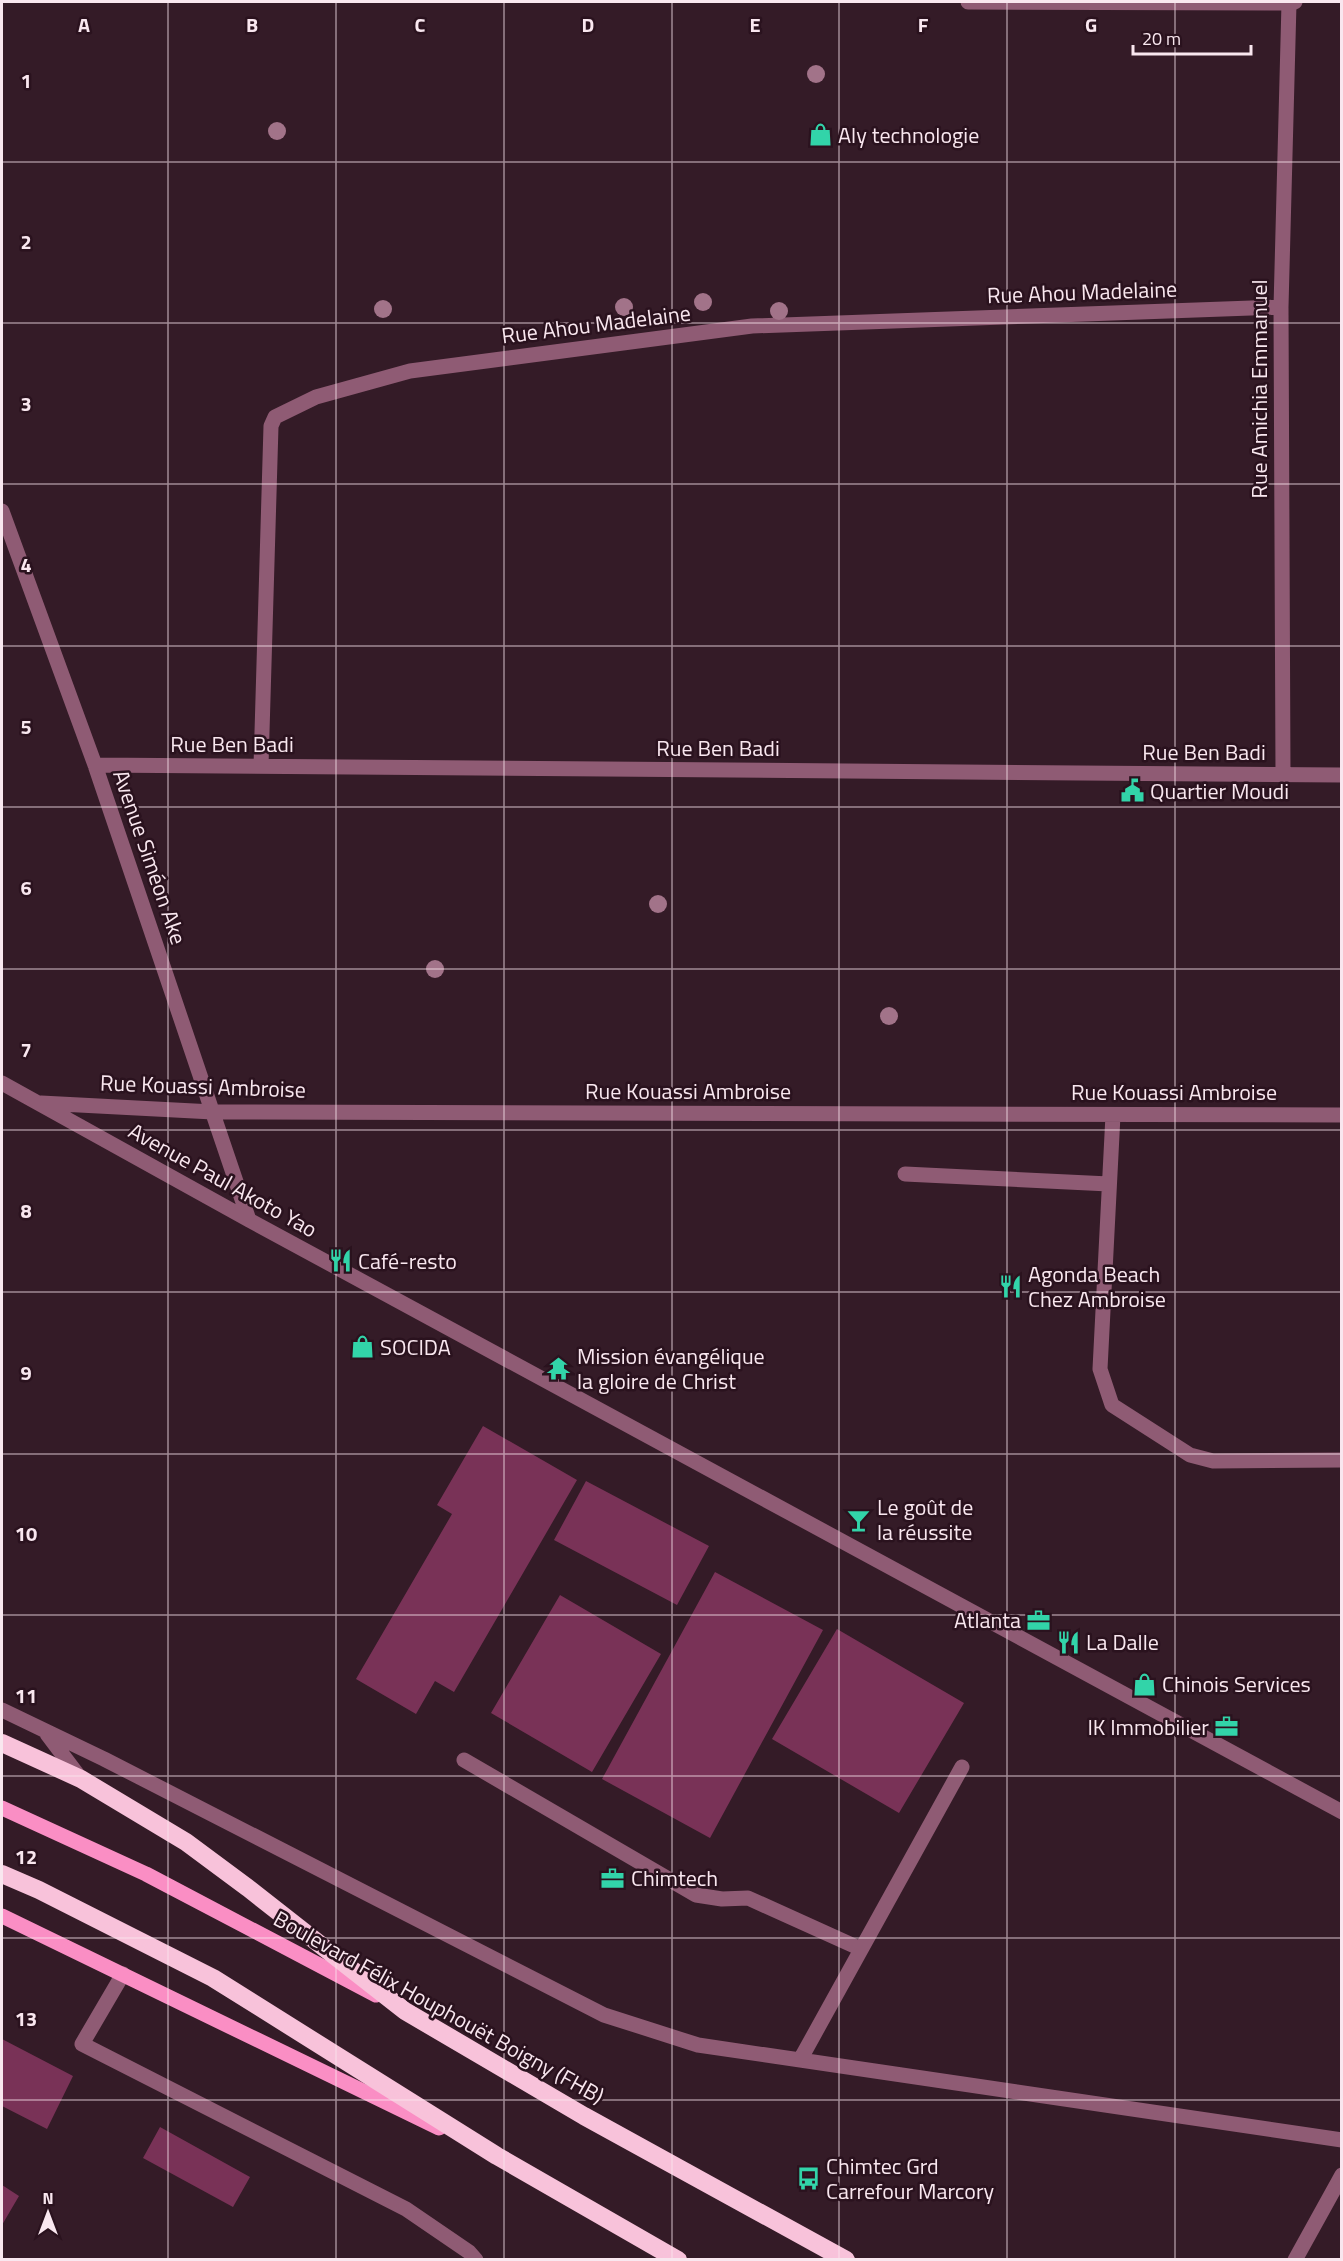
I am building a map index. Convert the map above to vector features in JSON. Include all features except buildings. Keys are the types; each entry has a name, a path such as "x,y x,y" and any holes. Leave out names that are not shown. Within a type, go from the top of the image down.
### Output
{"highway":[{"path":"2,1743 81,1779 186,1842 405,2011"},
{"path":"2,1874 39,1890 213,1978 497,2156 678,2259"},
{"name":"Boulevard Félix Houphouët Boigny (FHB)","path":"405,2011 584,2116 846,2259"}],"main road":[{"name":"Boulevard Félix Houphouët Boigny (FHB)","path":"2,1808 146,1874 405,2011"},
{"path":"2,1916 497,2156"}],"street":[{"path":"968,2 1292,2"},
{"name":"Rue Amichia Emmanuel","path":"1283,775 1281,307 1292,2"},
{"name":"Rue Ahou Madelaine","path":"261,766 271,426 274,417 316,397 410,371 752,326 1281,307"},
{"name":"Avenue Siméon Ake","path":"2,511 9,556 94,765 249,1220"},
{"name":"Rue Ben Badi","path":"94,765 1341,775"},
{"name":"Avenue Paul Akoto Yao","path":"2,1083 249,1220 1341,1812"},
{"name":"Rue Kouassi Ambroise","path":"35,1102 213,1112 1341,1115"},
{"path":"1113,1115 1100,1368 1112,1405 1190,1455 1213,1461 1341,1460"},
{"path":"905,1174 1109,1184"},
{"path":"2,1710 104,1759 604,2015 698,2045 1341,2140"},
{"path":"44,1730 81,1779"},
{"path":"464,1760 696,1895 722,1899 748,1898 861,1949"},
{"path":"800,2060 962,1767"},
{"path":"123,1974 82,2044 406,2209 476,2259"},
{"path":"1295,2259 1341,2175"}],"place":[{"name":"Aly technologie","path":"820,135"},
{"name":"Quartier Moudi","path":"1132,791"},
{"name":"Café-resto","path":"340,1261"},
{"name":"Agonda Beach Chez Ambroise","path":"1010,1287"},
{"name":"SOCIDA","path":"362,1347"},
{"name":"Mission évangélique la gloire de Christ","path":"559,1369"},
{"name":"Le goût de la réussite","path":"859,1520"},
{"name":"Atlanta","path":"1039,1620"},
{"name":"La Dalle","path":"1068,1642"},
{"name":"Chinois Services","path":"1144,1684"},
{"name":"IK Immobilier","path":"1227,1727"},
{"name":"Chimtech","path":"613,1878"},
{"name":"Chimtec Grd Carrefour Marcory","path":"808,2179"}]}
